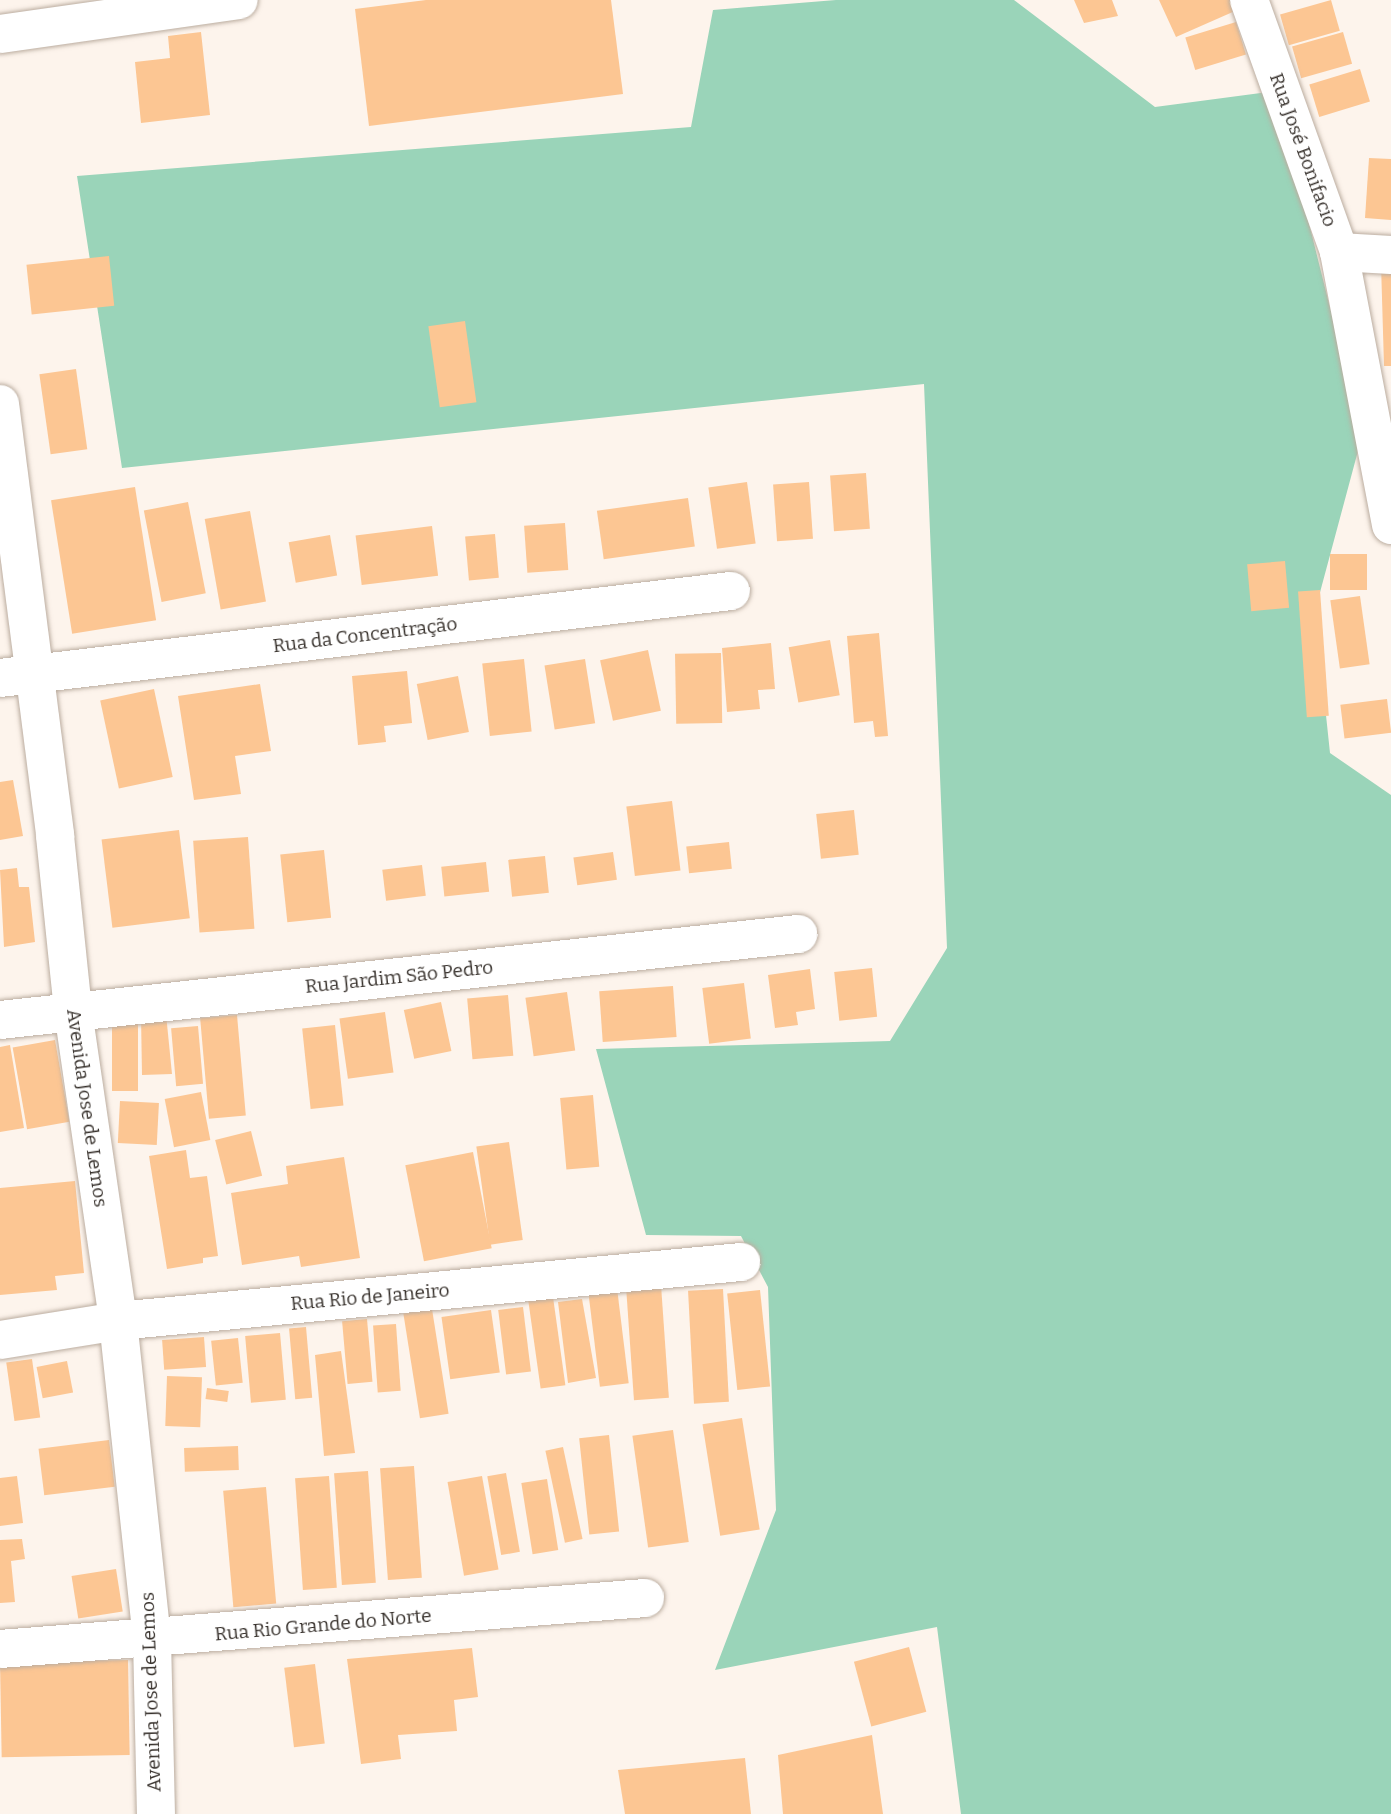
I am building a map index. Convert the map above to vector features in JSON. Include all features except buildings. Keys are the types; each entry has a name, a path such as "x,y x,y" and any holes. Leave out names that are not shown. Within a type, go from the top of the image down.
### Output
{"street":[{"path":"0,34 239,0"},
{"name":"Rua José Bonifacio","path":"1249,0 1339,252 1391,255"},
{"path":"1339,252 1391,525"},
{"name":"Avenida Jose de Lemos","path":"0,404 17,676 73,1011 118,1321 152,1639 156,1814"},
{"name":"Rua da Concentração","path":"17,676 731,591"},
{"name":"Rua Jardim São Pedro","path":"0,1020 798,934"},
{"name":"Rua Rio de Janeiro","path":"0,1340 118,1321 741,1262"},
{"name":"Rua Rio Grande do Norte","path":"0,1648 152,1639 645,1598"}],"green space":[{"path":"836,0 1014,0 1155,107 1276,91 1362,436 1315,611 1330,753 1391,795 1391,1814 961,1814 937,1627 715,1670 776,1510 768,1287 741,1236 646,1235 596,1049 890,1041 947,948 924,384 122,468 77,176 691,127 713,10"}]}
